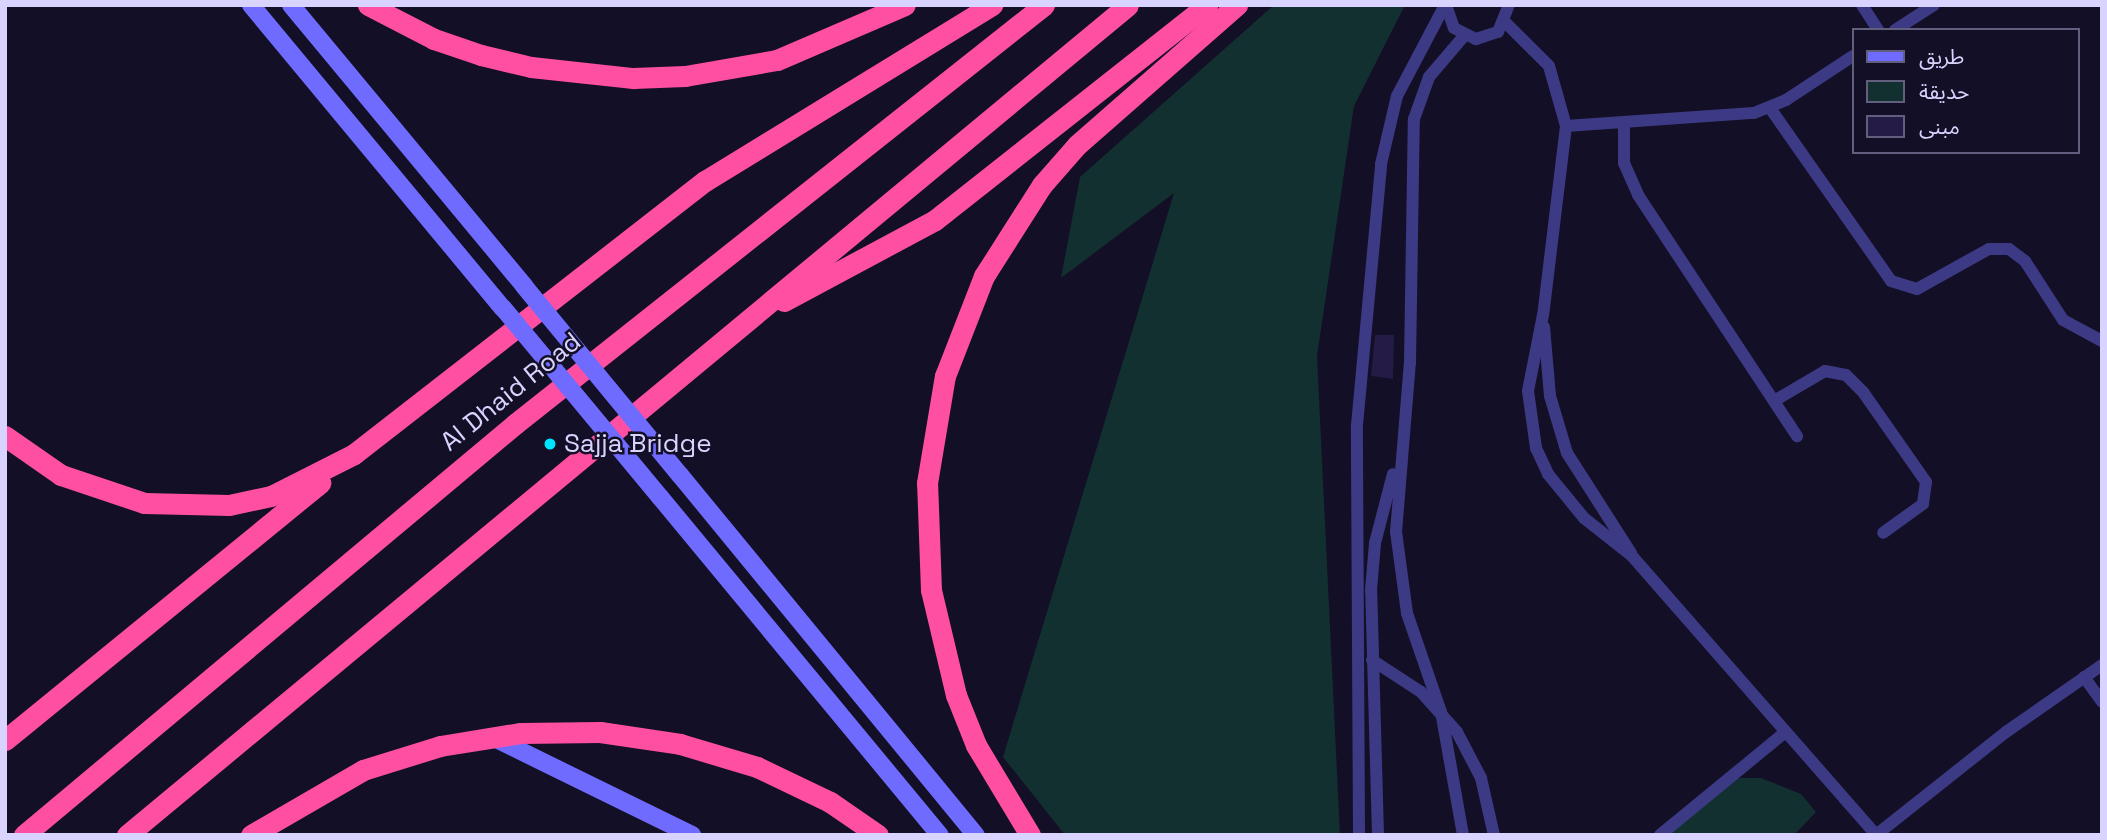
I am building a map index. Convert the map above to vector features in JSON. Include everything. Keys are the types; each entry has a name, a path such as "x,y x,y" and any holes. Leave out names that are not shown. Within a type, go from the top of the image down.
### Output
{"highway":[{"path":"368,5 435,39 481,55 582,75 633,78 685,76 777,60 905,5"},
{"path":"5,740 354,454 705,181 992,5"},
{"name":"Al Dhaid Road","path":"24,835 515,424 1044,5"},
{"path":"127,835 1128,5"},
{"path":"753,316 935,220 1207,5"},
{"path":"1030,835 966,720 931,590 927,483 945,376 984,276 1042,185 1107,117 1237,5"},
{"path":"5,436 61,475 102,492 187,507 271,496 354,454"},
{"path":"251,835 363,770 440,746 492,737 600,732 680,744 757,767 830,802 878,835"},
{"path":"140,835 161,807"}],"main road":[{"path":"251,5 940,835"},
{"path":"291,5 976,835"},
{"path":"492,737 692,835"}],"lane":[{"path":"1445,5 1447,18 1464,36 1487,37 1506,22 1509,5"},
{"path":"1359,835 1357,425 1381,164 1397,96 1445,5"},
{"path":"1862,5 1877,28"},
{"path":"1898,28 1934,5"},
{"path":"1506,22 1549,66 1566,125 1543,315 1528,391 1536,448 1564,498 1632,556"},
{"path":"1464,36 1429,77 1414,119 1410,363 1400,452 1400,573 1417,652 1441,712 1481,778 1494,835"},
{"path":"1566,125 1624,126 1737,116 1770,108 1852,58"},
{"path":"1770,108 1891,281 1917,289 1989,249 2009,249 2025,261 2063,320 2102,341"},
{"path":"1624,126 1630,180 1797,436"},
{"path":"1543,315 1550,396 1567,453 1632,556 1783,734 1876,835 2102,666"},
{"path":"1774,401 1825,371 1846,375 1863,392 1926,482 1923,504 1883,533"},
{"path":"1378,835 1376,661 1371,590 1376,543 1400,452"},
{"path":"1357,653 1376,661 1441,712 1462,835"},
{"path":"2084,677 2102,702"},
{"path":"1660,835 1783,734"}],"green space":[{"path":"1274,5 1405,5 1354,106 1317,356 1340,835 1065,835 1003,757 1174,193 1061,278 1080,177"},
{"path":"1729,778 1761,778 1801,794 1816,812 1794,835 1665,835"}],"building":[{"path":"1375,335 1394,335 1393,379 1371,376"}],"place":[{"name":"Sajja Bridge","path":"550,444"}]}
